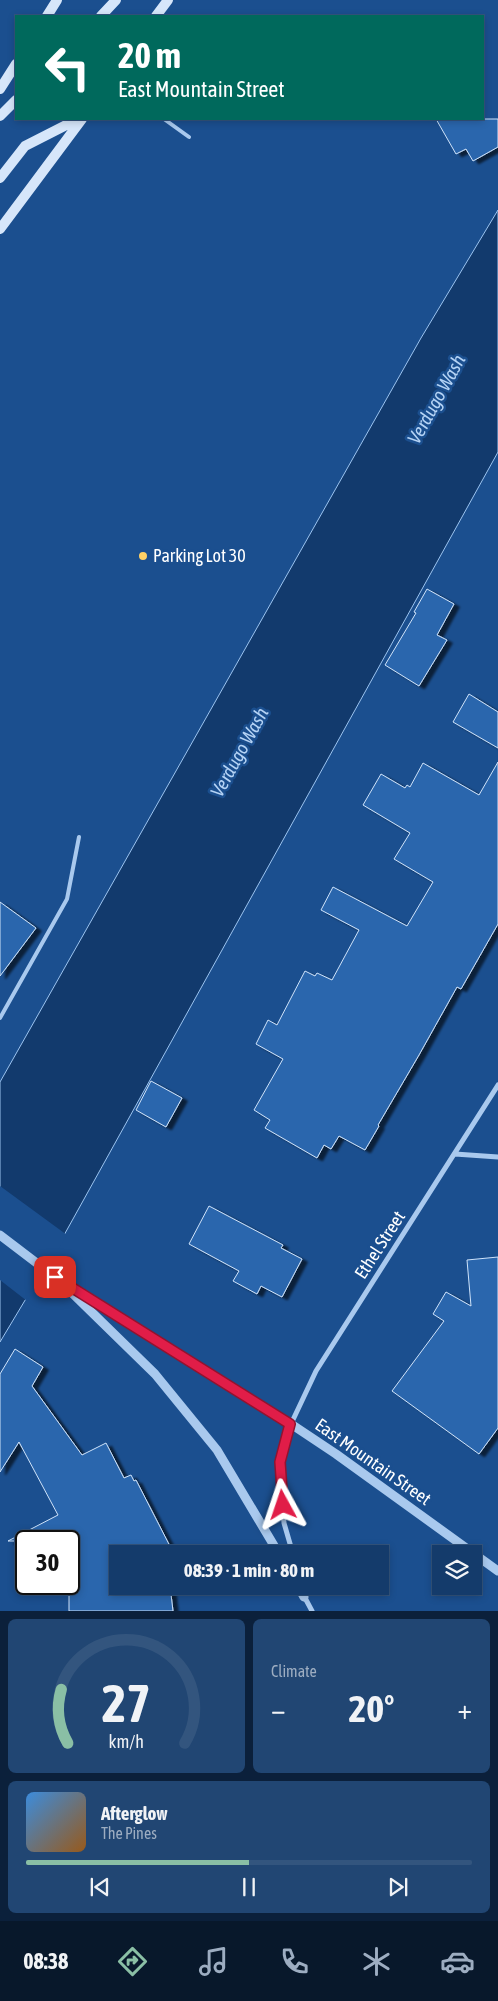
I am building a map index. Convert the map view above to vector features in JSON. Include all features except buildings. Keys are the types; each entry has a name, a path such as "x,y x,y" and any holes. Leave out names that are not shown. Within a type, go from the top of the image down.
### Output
{"main road":[{"path":"48,15 58,0"},
{"path":"102,15 116,0"},
{"path":"157,15 168,0"},
{"path":"0,89 15,66"},
{"path":"0,116 15,101"},
{"path":"0,178 25,146 78,120"},
{"path":"0,229 79,120"}],"street":[{"name":"Ethel Street","path":"290,1545 284,1523 280,1470 280,1462 290,1424 316,1371 498,1085"},
{"path":"454,1154 498,1157"},
{"name":"East Mountain Street","path":"0,1235 55,1277 336,1454 498,1571"},
{"path":"55,1277 155,1374 217,1450 274,1545"},
{"path":"304,1597 312,1611"}],"lane":[{"path":"165,120 189,136"},
{"path":"0,1018 67,899 79,837"}],"water":[{"name":"Verdugo Wash","path":"498,210 498,452 63,1237 0,1342 0,1082 421,338"}],"pier":[{"path":"0,1186 67,1235 27,1301 0,1280"}],"place":[{"name":"Parking Lot 30","path":"143,556"}],"route":[{"path":"55,1277 290,1424 280,1462 283,1505"}]}
